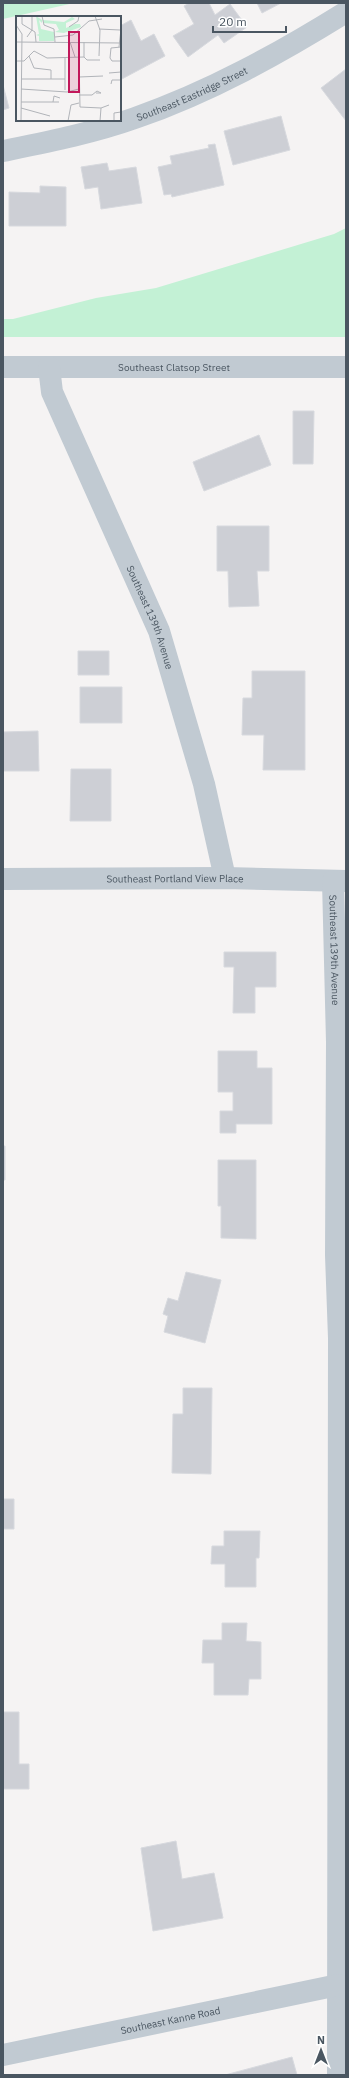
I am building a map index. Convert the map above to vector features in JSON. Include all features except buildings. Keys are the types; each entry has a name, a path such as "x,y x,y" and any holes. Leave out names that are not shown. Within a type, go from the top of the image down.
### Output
{"street":[{"name":"Southeast Eastridge Street","path":"3,151 59,140 135,118 208,88 288,48 346,12"},
{"name":"Southeast 139th Avenue","path":"49,366 52,392 159,631 204,784 225,878"},
{"name":"Southeast Clatsop Street","path":"3,367 346,367"},
{"name":"Southeast Portland View Place","path":"3,879 225,878 340,881"},
{"name":"Southeast 139th Avenue","path":"338,2075 342,1558 337,1042 340,881"},
{"name":"Southeast Kanne Road","path":"3,2054 338,1985"}],"green space":[{"path":"3,3 74,3 16,16 3,19"},
{"path":"346,228 346,337 3,337 3,319 13,319 96,298 156,288 334,234"}]}
